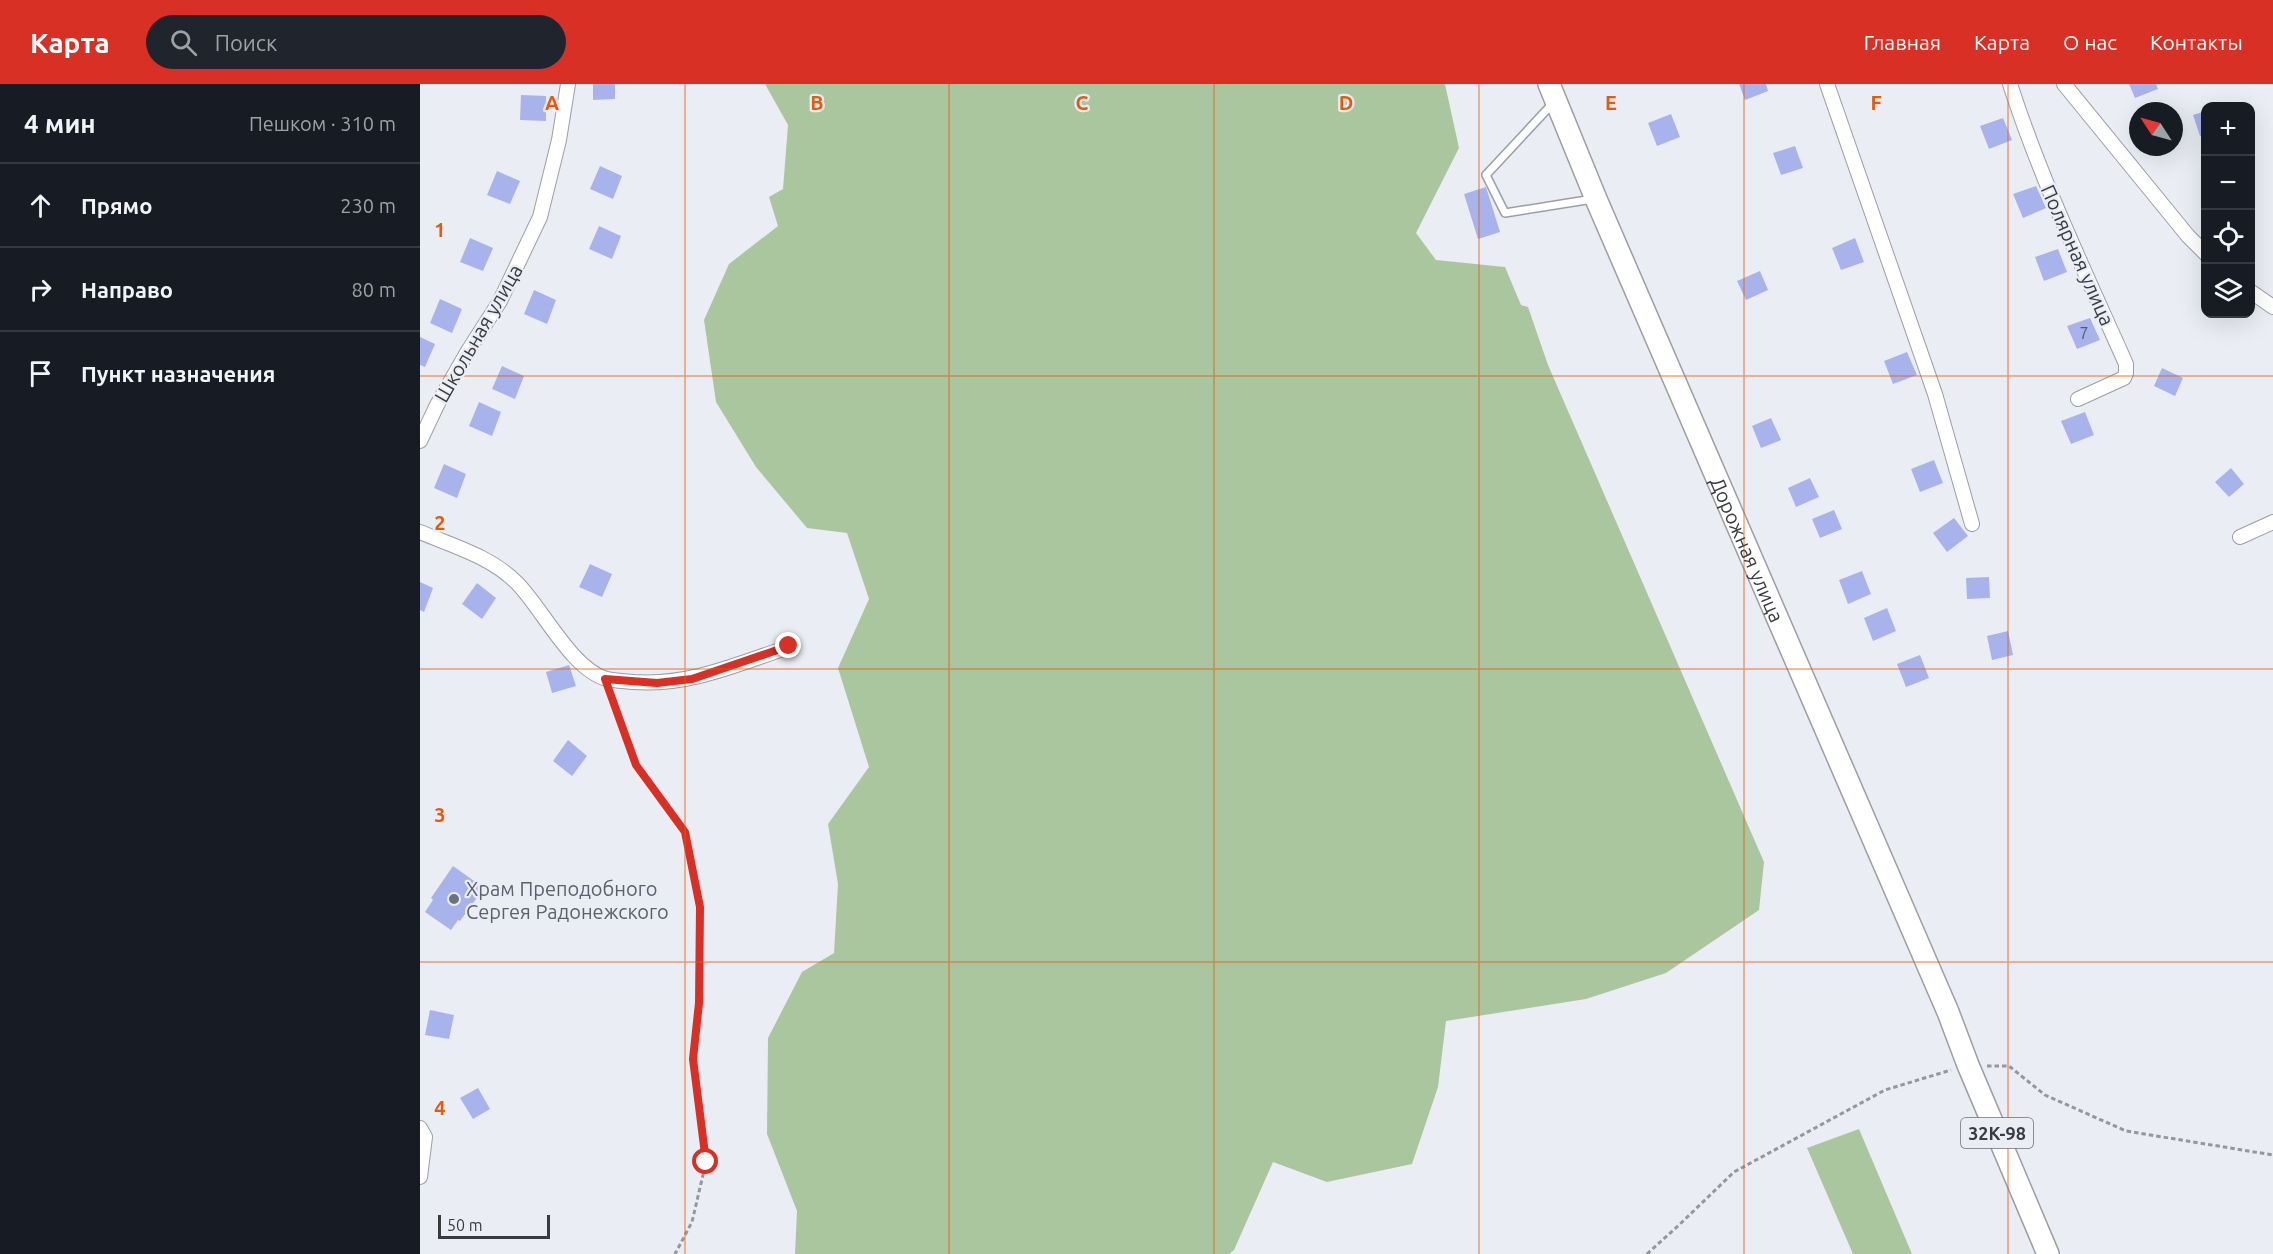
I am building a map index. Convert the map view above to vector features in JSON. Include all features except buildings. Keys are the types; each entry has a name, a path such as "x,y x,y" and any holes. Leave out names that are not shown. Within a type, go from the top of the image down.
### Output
{"main road":[{"name":"Дорожная улица","path":"1552,92 1596,199 1948,1012 1968,1065"},
{"name":"32К-98","path":"1968,1065 2048,1254"}],"street":[{"name":"Школьная улица","path":"420,441 437,405 500,301 540,218 559,140 568,84"},
{"path":"1827,84 1935,394 1972,524"},
{"name":"Полярная улица","path":"2010,84 2024,128 2057,208 2126,364 2124,378 2078,399"},
{"path":"2064,84 2201,250"},
{"path":"2255,294 2273,307"},
{"path":"2240,537 2273,522"},
{"path":"420,532 498,567 516,582 538,606 563,644 587,668 605,679 657,683 692,679 789,646"},
{"path":"420,1128 425,1137 420,1177"}],"lane":[{"path":"1552,92 1486,175 1505,213 1596,199"}],"path":[{"path":"605,679 636,765 685,832 700,907 699,1003 693,1059 706,1162 692,1222 675,1254"},
{"path":"1647,1254 1734,1172 1885,1090 1968,1065 2009,1066 2045,1095 2126,1131 2273,1155"}],"green space":[{"path":"765,84 1445,84 1459,148 1416,233 1436,260 1505,267 1521,305 1528,307 1548,365 1764,862 1759,910 1666,973 1586,999 1446,1021 1438,1087 1412,1164 1327,1182 1273,1162 1234,1250 1229,1254 795,1254 797,1211 767,1134 768,1038 802,972 834,953 838,884 828,824 869,767 838,668 869,599 847,533 807,528 756,467 716,402 704,320 729,264 778,226 769,197 783,189 788,125"},
{"path":"1859,1129 1912,1254 1853,1254 1807,1148"}],"place":[{"name":"Храм Преподобного Сергея Радонежского","path":"454,899"}],"route":[{"path":"706,1162 693,1059 699,1003 700,907 685,832 636,765 605,679 657,683 692,679 789,646"}]}
